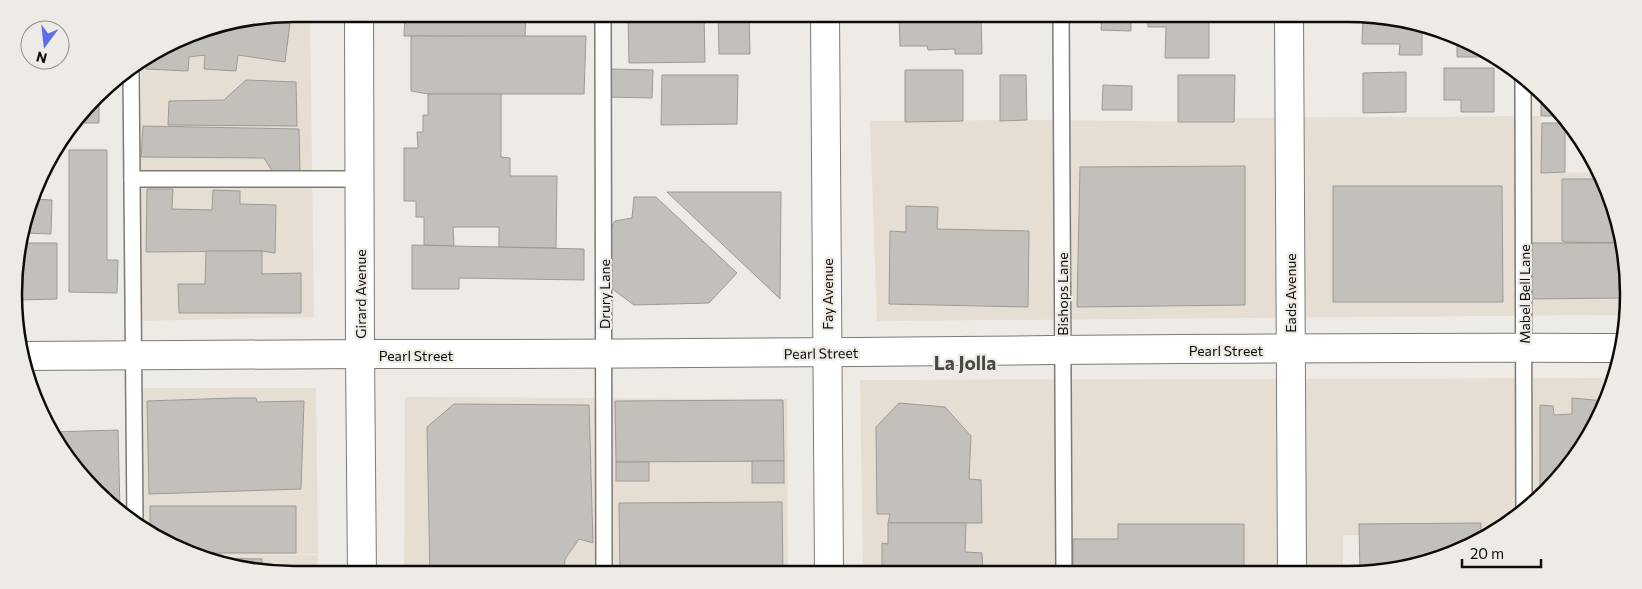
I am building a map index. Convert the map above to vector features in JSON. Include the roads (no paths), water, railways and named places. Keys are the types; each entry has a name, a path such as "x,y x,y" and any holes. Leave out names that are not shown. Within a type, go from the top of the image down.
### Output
{"street":[{"name":"Girard Avenue","path":"359,22 362,566"},
{"name":"Fay Avenue","path":"825,22 829,566"},
{"name":"Eads Avenue","path":"1289,22 1292,566"},
{"name":"Pearl Street","path":"30,356 604,355 1614,348"}],"lane":[{"name":"Drury Lane","path":"603,22 604,566"},
{"name":"Bishops Lane","path":"1061,22 1064,566"},
{"path":"131,77 135,515"},
{"name":"Mabel Bell Lane","path":"1523,87 1524,501"},
{"path":"132,179 360,179"}],"district":[{"name":"La Jolla","path":"965,362"}]}
